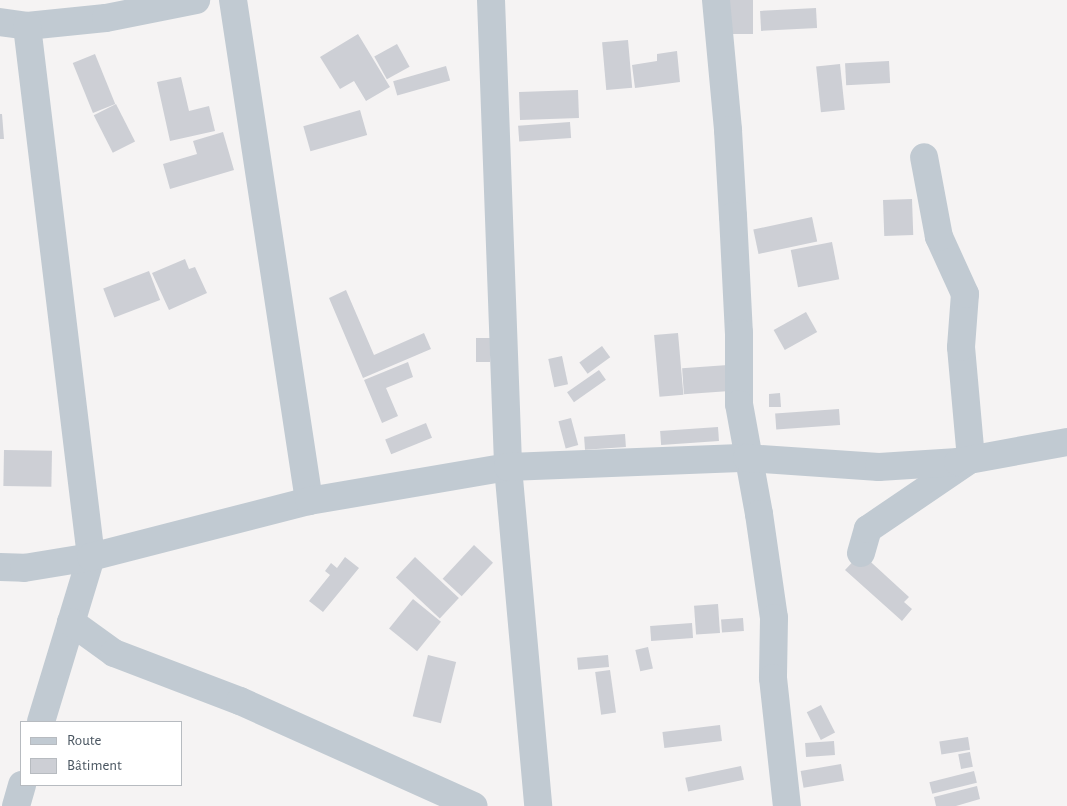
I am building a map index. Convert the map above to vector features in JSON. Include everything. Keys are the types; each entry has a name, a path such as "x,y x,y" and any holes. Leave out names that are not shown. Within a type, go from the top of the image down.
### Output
{"street":[{"path":"0,22 27,26 106,18 196,0"},
{"path":"233,0 309,501"},
{"path":"491,0 508,467 538,806"},
{"path":"716,0 733,207 739,334 739,404 747,458 759,514 774,618 773,678 787,806"},
{"path":"27,26 90,556 41,721"},
{"path":"924,157 939,237 965,294 961,347 971,459"},
{"path":"0,567 24,568 90,556 309,501 508,467 747,458 879,467 971,459 1067,442"},
{"path":"861,553 868,529 971,459"},
{"path":"71,622 114,653 240,701 474,806"},
{"path":"16,806 22,786"}],"building":[{"path":"728,0 753,0 753,34 728,34"},
{"path":"816,8 817,28 761,31 760,11"},
{"path":"358,34 390,87 366,101 354,81 340,89 320,57"},
{"path":"628,40 632,88 606,90 602,42"},
{"path":"397,44 410,67 387,79 374,57"},
{"path":"677,51 680,82 635,88 632,65 657,61 657,54"},
{"path":"95,54 115,104 93,113 73,63"},
{"path":"889,61 890,83 846,85 845,63"},
{"path":"840,64 845,110 821,112 816,67"},
{"path":"446,66 450,80 397,96 393,81"},
{"path":"181,77 189,111 209,106 215,131 170,141 157,82"},
{"path":"578,90 579,118 520,120 519,92"},
{"path":"116,104 135,141 113,153 94,115"},
{"path":"360,110 367,135 310,151 303,126"},
{"path":"0,114 2,114 4,139 0,139"},
{"path":"570,122 571,138 519,142 518,126"},
{"path":"223,132 234,170 170,189 163,164 197,154 193,141"},
{"path":"912,199 913,235 884,236 883,200"},
{"path":"812,217 817,241 759,254 753,229"},
{"path":"832,242 839,279 798,287 791,250"},
{"path":"185,259 189,269 195,267 207,293 169,310 152,273"},
{"path":"149,271 160,300 114,318 103,289"},
{"path":"346,290 374,355 424,333 431,349 363,378 329,298"},
{"path":"806,312 817,332 785,350 774,330"},
{"path":"678,333 683,395 659,397 654,335"},
{"path":"476,338 490,338 490,362 476,362"},
{"path":"602,346 610,357 588,374 579,362"},
{"path":"562,356 568,384 554,387 548,359"},
{"path":"408,362 413,377 386,388 398,416 382,423 364,380"},
{"path":"728,365 730,391 684,394 682,368"},
{"path":"599,370 606,380 574,402 567,392"},
{"path":"780,393 781,407 769,407 769,394"},
{"path":"839,409 840,425 776,429 775,413"},
{"path":"571,418 578,445 566,448 558,421"},
{"path":"426,423 432,438 391,454 385,439"},
{"path":"718,427 719,441 661,445 660,431"},
{"path":"625,434 626,447 585,450 584,437"},
{"path":"4,450 52,451 51,487 3,486"},
{"path":"474,545 493,563 462,596 443,579"},
{"path":"861,553 909,597 904,602 912,609 902,621 845,570"},
{"path":"345,557 359,568 323,612 309,601 330,575 325,571 331,563 337,568"},
{"path":"415,557 459,598 440,618 396,577"},
{"path":"413,599 441,622 417,651 389,629"},
{"path":"718,604 720,633 696,635 694,606"},
{"path":"743,618 744,631 722,633 721,620"},
{"path":"692,623 693,638 651,641 650,626"},
{"path":"648,647 653,668 640,671 635,650"},
{"path":"428,655 456,662 441,723 413,716"},
{"path":"608,655 609,667 578,670 577,658"},
{"path":"610,670 616,713 601,715 595,672"},
{"path":"821,705 835,733 821,740 807,712"},
{"path":"720,725 722,741 664,748 662,732"},
{"path":"968,737 970,750 941,754 939,742"},
{"path":"834,741 835,755 806,757 805,743"},
{"path":"970,752 973,767 961,769 958,754"},
{"path":"841,764 844,781 804,788 801,771"},
{"path":"741,766 744,780 688,792 685,778"},
{"path":"974,771 977,783 932,794 929,782"},
{"path":"977,786 980,799 956,806 936,806 934,797"}]}
